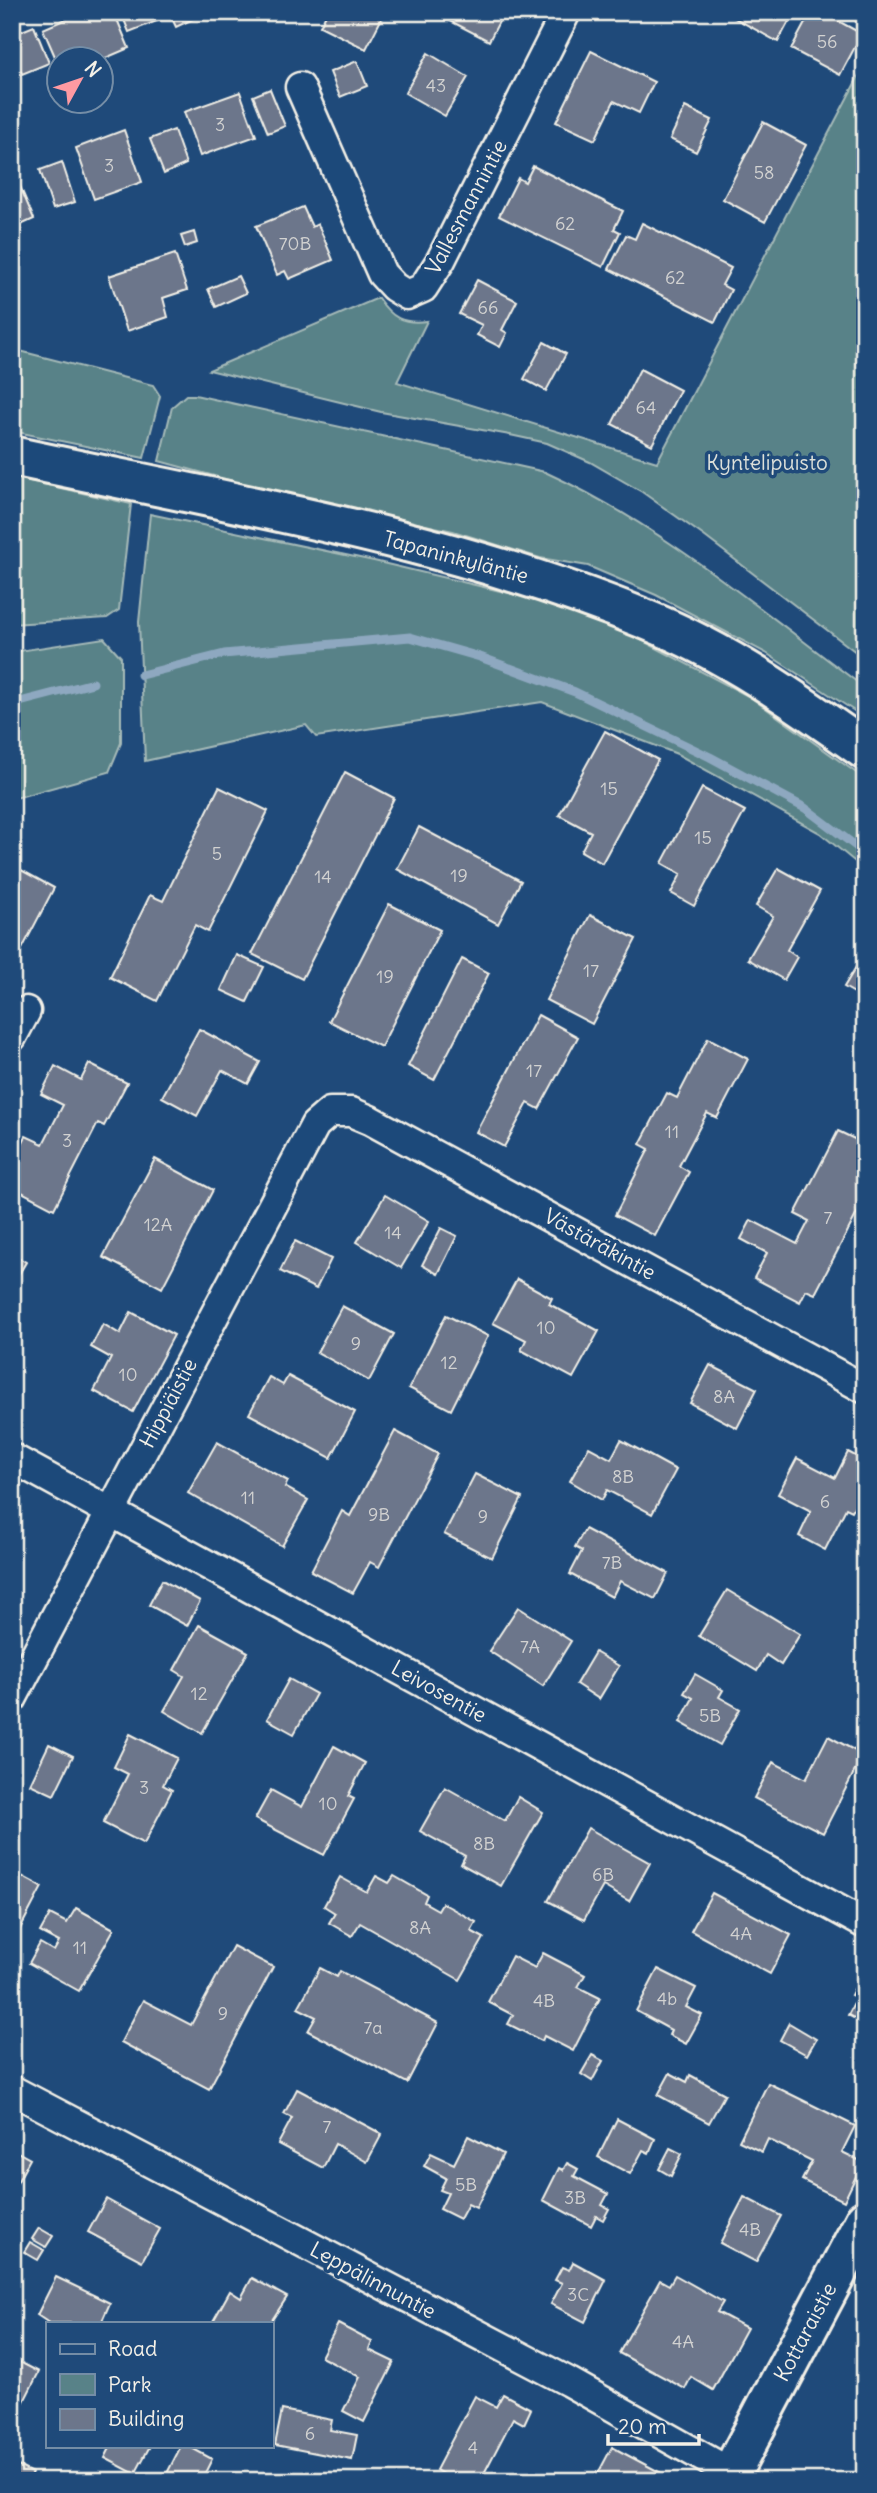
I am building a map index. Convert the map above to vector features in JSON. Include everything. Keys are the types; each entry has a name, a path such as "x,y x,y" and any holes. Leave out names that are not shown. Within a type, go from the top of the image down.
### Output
{"main road":[{"name":"Tapaninkyläntie","path":"12,456 364,532 532,577 649,621 762,678 865,750"},
{"name":"Kottaraistie","path":"729,2477 865,2220"}],"street":[{"name":"Vallesmannintie","path":"300,87 382,274 394,287 407,295 423,288 441,260 566,12"},
{"path":"12,1037 26,1011"},
{"name":"Västäräkintie","path":"330,1112 351,1112 370,1120 865,1389"},
{"name":"Hippiäistie","path":"12,1699 315,1125 330,1112"},
{"name":"Leivosentie","path":"12,1458 865,1924"},
{"name":"Leppälinnuntie","path":"12,2090 569,2382 729,2477"}],"green space":[{"name":"Kyntelipuisto","path":"865,64 865,659 642,492 590,462 547,443 381,412 209,370 378,298 398,318 427,321 397,382 657,462"},
{"path":"12,349 153,385 160,396 144,458 12,431"},
{"path":"186,395 545,472 630,517 711,571 865,688 865,718 766,653 656,595 588,566 540,558 453,531 266,490 159,461 172,407"},
{"path":"12,477 131,504 119,610 107,618 12,624"},
{"path":"150,514 374,561 588,612 750,697 865,779 865,870 820,833 677,754 542,702 316,737 306,725 145,761 139,622"},
{"path":"104,638 121,657 121,743 109,772 12,799 12,652"}],"building":[{"path":"82,12 114,12 129,48 116,54 116,46 50,46 43,29"},
{"path":"121,12 153,12 157,21 129,32"},
{"path":"169,12 208,12 176,27"},
{"path":"327,12 384,14 366,49 320,26"},
{"path":"433,12 504,12 489,41"},
{"path":"731,12 794,12 778,42 729,15"},
{"path":"811,12 822,12 862,34 840,75 791,49"},
{"path":"34,26 46,56 46,64 22,74 12,50 12,35"},
{"path":"591,51 654,82 639,113 614,101 595,140 556,122"},
{"path":"428,53 468,77 445,116 405,93"},
{"path":"357,61 367,86 340,97 330,72"},
{"path":"270,89 285,126 268,133 253,96"},
{"path":"240,92 256,136 200,156 184,112"},
{"path":"685,107 712,120 696,152 670,139"},
{"path":"763,122 806,145 765,222 723,199"},
{"path":"124,130 142,182 94,199 76,148"},
{"path":"174,130 186,164 164,174 150,139"},
{"path":"62,162 75,202 53,209 40,170"},
{"path":"533,166 623,211 614,229 620,232 603,267 499,216 518,178 525,182"},
{"path":"16,177 34,219 12,229 12,179"},
{"path":"303,207 312,227 318,224 333,260 289,279 285,271 277,275 256,226"},
{"path":"642,223 731,268 722,285 731,290 715,322 609,269 626,235 635,239"},
{"path":"194,232 197,243 185,247 181,236"},
{"path":"175,254 187,290 163,298 168,317 127,331 109,276"},
{"path":"238,276 246,293 216,307 208,289"},
{"path":"477,280 517,301 502,330 507,333 500,347 477,335 482,325 459,314"},
{"path":"544,342 566,354 546,391 524,379"},
{"path":"640,369 680,390 652,445 612,424"},
{"path":"605,731 658,760 602,863 581,851 591,832 559,815"},
{"path":"345,772 394,798 302,979 252,954"},
{"path":"219,787 268,811 208,932 195,925 157,1001 110,977 150,895 163,901"},
{"path":"702,788 745,811 694,906 671,893 681,874 662,863"},
{"path":"419,827 521,881 498,924 397,869"},
{"path":"12,865 54,888 20,953 12,949"},
{"path":"778,868 820,891 787,950 797,957 784,980 748,959 773,916 756,906"},
{"path":"389,904 440,930 381,1047 329,1021"},
{"path":"590,915 636,939 592,1024 546,1000"},
{"path":"865,952 865,999 844,987"},
{"path":"237,955 264,967 247,1002 221,990"},
{"path":"462,959 489,973 434,1080 408,1066"},
{"path":"538,1015 578,1037 539,1109 528,1103 504,1147 476,1132"},
{"path":"199,1029 260,1062 248,1084 222,1070 197,1116 162,1097"},
{"path":"708,1038 748,1059 717,1118 707,1113 679,1166 689,1172 655,1236 615,1215 649,1149 640,1144 667,1093 677,1098"},
{"path":"89,1064 127,1083 104,1126 98,1123 54,1209 12,1187 12,1163 26,1136 43,1144 63,1105 41,1094 55,1066 81,1080"},
{"path":"838,1131 865,1144 865,1198 815,1294 806,1290 800,1302 754,1278 767,1253 741,1239 751,1220 797,1244 809,1221 795,1214"},
{"path":"155,1159 213,1190 162,1288 103,1257"},
{"path":"385,1195 429,1221 401,1268 357,1242"},
{"path":"441,1228 457,1236 438,1274 422,1265"},
{"path":"295,1241 331,1259 316,1289 280,1271"},
{"path":"12,1254 26,1262 12,1286"},
{"path":"517,1279 552,1298 549,1304 599,1331 573,1378 521,1350 526,1340 493,1323"},
{"path":"342,1306 394,1334 369,1381 317,1352"},
{"path":"131,1312 174,1335 133,1412 94,1391 111,1358 91,1347 103,1324 120,1334"},
{"path":"446,1315 488,1336 451,1410 409,1388"},
{"path":"710,1365 757,1389 737,1428 690,1403"},
{"path":"288,1376 355,1412 331,1458 249,1414 269,1377 283,1385"},
{"path":"395,1431 438,1454 379,1567 370,1562 353,1593 311,1571 342,1511 350,1516"},
{"path":"621,1440 676,1470 652,1514 607,1490 602,1500 570,1481 589,1447 611,1459"},
{"path":"217,1442 288,1481 285,1487 308,1500 282,1546 188,1493"},
{"path":"848,1452 865,1461 865,1486 852,1511 846,1508 825,1550 799,1536 811,1511 778,1494 797,1458 835,1478"},
{"path":"475,1474 522,1498 492,1558 444,1534"},
{"path":"585,1529 668,1573 655,1599 620,1581 612,1597 570,1574 582,1551 575,1547"},
{"path":"162,1580 200,1601 187,1626 149,1605"},
{"path":"727,1590 800,1634 781,1665 766,1655 757,1671 699,1636"},
{"path":"518,1607 571,1641 543,1686 489,1651"},
{"path":"199,1625 248,1652 202,1733 164,1711 184,1676 174,1670"},
{"path":"595,1652 619,1666 599,1699 576,1684"},
{"path":"695,1674 723,1690 719,1697 740,1709 720,1745 680,1722 693,1698 684,1693"},
{"path":"289,1679 316,1694 294,1734 267,1719"},
{"path":"130,1734 177,1758 163,1785 172,1790 144,1844 103,1823 128,1774 114,1767"},
{"path":"828,1736 863,1755 823,1833 754,1798 773,1762 806,1779"},
{"path":"49,1744 73,1756 54,1795 30,1784"},
{"path":"334,1746 365,1763 348,1796 354,1799 324,1855 255,1819 271,1790 302,1807"},
{"path":"445,1787 505,1821 518,1797 543,1812 501,1886 461,1864 465,1856 420,1831"},
{"path":"588,1828 650,1863 629,1901 603,1886 584,1920 548,1901"},
{"path":"12,1871 42,1887 12,1944"},
{"path":"376,1876 389,1883 394,1876 427,1895 424,1902 438,1910 442,1903 476,1922 471,1931 484,1938 460,1980 360,1923 352,1936 329,1923 335,1913 324,1906 340,1877 367,1892"},
{"path":"712,1893 791,1935 770,1974 691,1931"},
{"path":"76,1908 114,1929 79,1991 29,1963 40,1943 54,1951 59,1942 40,1932 50,1914 67,1923"},
{"path":"233,1946 273,1967 209,2089 121,2042 143,2000 191,2025"},
{"path":"543,1953 585,1975 578,1987 600,1998 573,2051 544,2036 542,2041 508,2024 513,2015 488,2002 512,1956 535,1968"},
{"path":"320,1968 337,1977 340,1971 438,2023 407,2083 308,2031 316,2017 298,2008"},
{"path":"658,1969 696,1988 686,2007 702,2015 686,2044 669,2035 671,2030 636,2011"},
{"path":"862,1974 865,1976 865,2024 848,2015 857,1998 851,1995"},
{"path":"789,2023 816,2039 807,2055 780,2040"},
{"path":"592,2055 603,2061 592,2081 581,2074"},
{"path":"670,2073 687,2082 690,2075 725,2094 709,2123 658,2095"},
{"path":"768,2083 855,2126 842,2152 863,2162 844,2201 802,2180 812,2161 768,2139 762,2152 739,2141"},
{"path":"297,2089 382,2134 367,2162 335,2144 323,2168 278,2144 292,2118 284,2114"},
{"path":"617,2119 655,2139 649,2153 643,2150 630,2174 598,2157"},
{"path":"468,2136 503,2154 476,2208 468,2204 460,2219 440,2209 448,2193 440,2190 446,2178 424,2166 431,2153 454,2164"},
{"path":"670,2148 682,2154 671,2176 659,2169"},
{"path":"12,2149 30,2159 12,2192"},
{"path":"567,2163 578,2169 574,2176 608,2194 602,2205 609,2209 603,2220 596,2216 591,2226 543,2200 559,2168 563,2170"},
{"path":"744,2197 781,2216 756,2262 720,2243"},
{"path":"106,2199 160,2229 142,2261 88,2232"},
{"path":"39,2228 53,2236 46,2247 32,2239"},
{"path":"30,2242 44,2250 38,2260 24,2252"},
{"path":"573,2262 606,2280 585,2322 551,2304 562,2283 555,2280 562,2267 569,2270"},
{"path":"675,2275 723,2302 717,2312 747,2328 713,2390 691,2377 685,2389 619,2353 660,2280 669,2285"},
{"path":"56,2277 110,2303 102,2321 104,2322 48,2322 37,2315"},
{"path":"252,2278 287,2297 271,2322 213,2322 230,2291 241,2298"},
{"path":"338,2324 372,2342 369,2350 394,2362 364,2422 343,2411 360,2377 321,2357"},
{"path":"12,2358 39,2372 16,2417 12,2415"},
{"path":"503,2394 531,2409 524,2424 513,2418 480,2481 455,2481 436,2470 475,2396 496,2407"},
{"path":"282,2410 332,2420 330,2430 357,2435 352,2460 275,2445"},
{"path":"612,2447 665,2475 662,2481 594,2481"},
{"path":"110,2448 149,2448 135,2474 105,2458"},
{"path":"180,2448 192,2448 212,2459 201,2481 163,2481"},
{"path":"12,2463 32,2473 28,2481 12,2481"}],"waterway":[{"path":"141,675 224,654 410,637 480,657 575,692 710,757 805,808 865,853"},
{"path":"12,704 93,683"}]}
